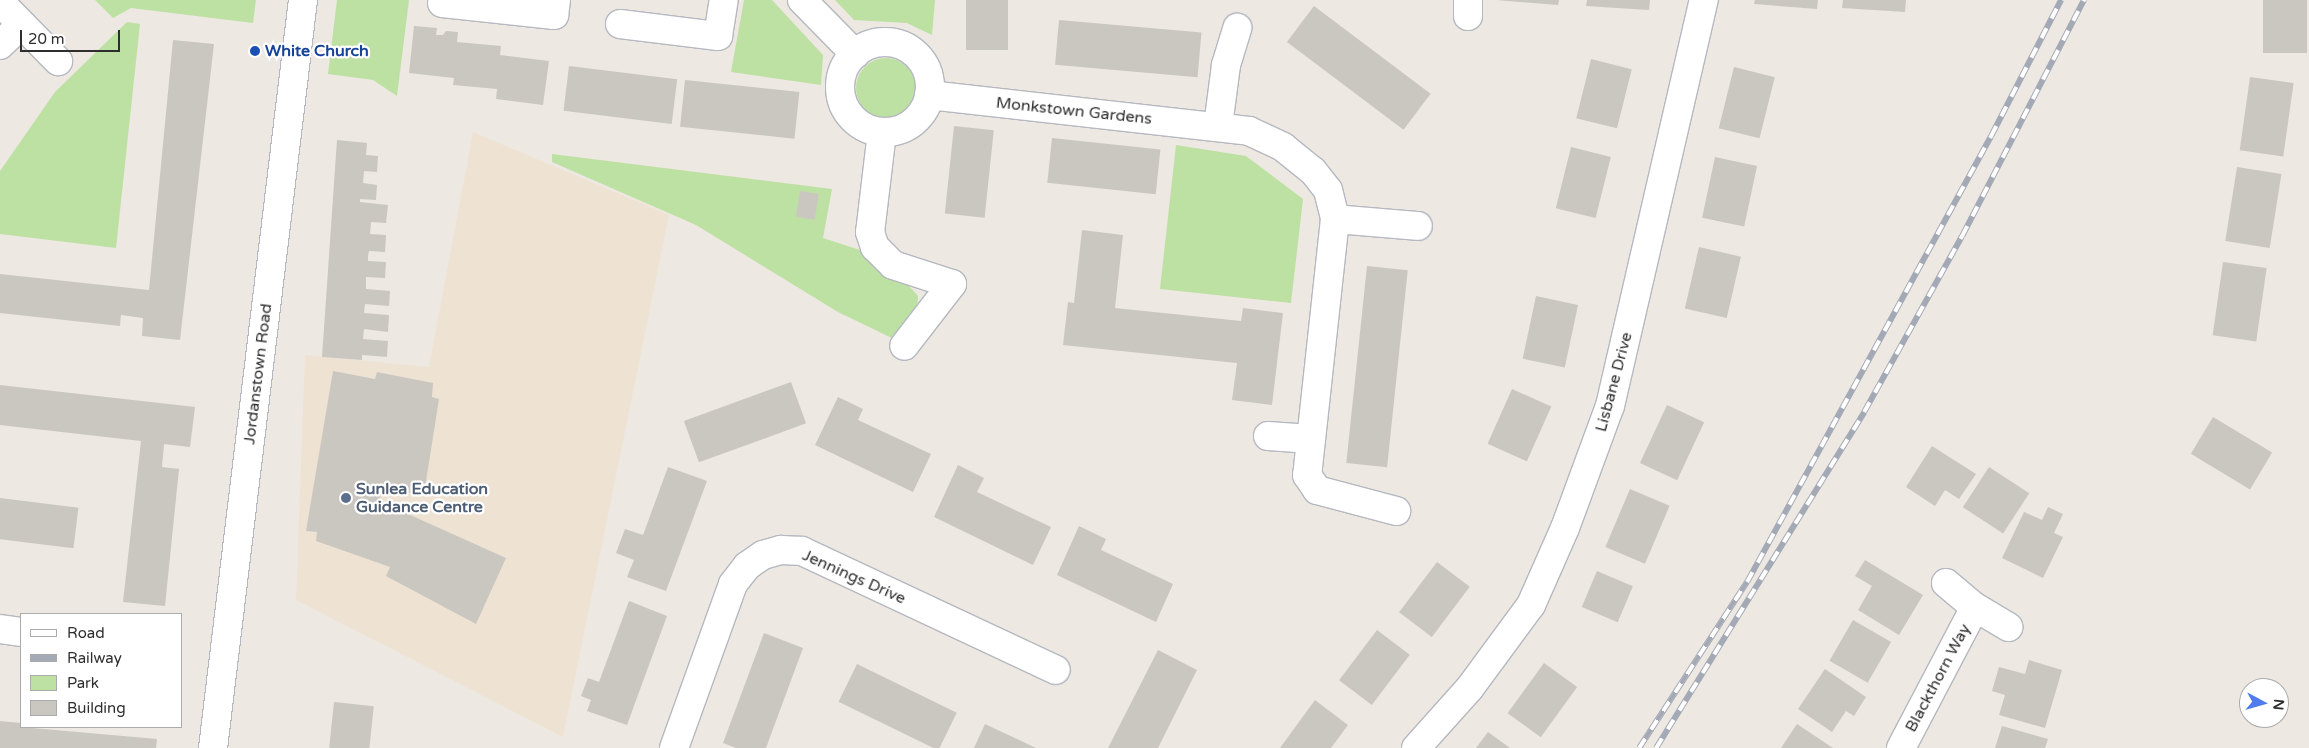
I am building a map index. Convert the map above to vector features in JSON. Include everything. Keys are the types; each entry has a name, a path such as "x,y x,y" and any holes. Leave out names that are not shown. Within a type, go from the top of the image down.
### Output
{"street":[{"name":"Jordanstown Road","path":"213,748 303,0"},
{"path":"442,3 554,15 556,0"},
{"path":"620,24 718,36 724,0"},
{"path":"802,0 855,54"},
{"name":"Lisbane Drive","path":"1416,748 1469,689 1531,605 1565,528 1610,406 1704,0"},
{"path":"0,2 58,61"},
{"path":"0,46 22,25"},
{"path":"1218,126 1226,65 1237,28"},
{"path":"882,43 897,44 911,51 922,62 928,75 929,95 919,116 909,125 896,131 882,132 858,123 842,102 841,76 855,54 867,46 882,43"},
{"name":"Monkstown Gardens","path":"929,95 1218,126 1249,131 1283,147 1313,171 1328,190 1335,219 1308,475 1317,490 1396,512"},
{"path":"882,132 870,232 875,247 894,265 952,284 904,346"},
{"path":"1335,219 1418,226"},
{"path":"1268,436 1311,439"},
{"name":"Jennings Drive","path":"674,748 734,584 747,566 763,555 781,550 802,552 1056,670"},
{"name":"Blackthorn Way","path":"1946,583 1975,607 2008,627"},
{"name":"Blackthorn Way","path":"1900,748 1975,607"},
{"path":"0,629 20,632"}],"shaded area":[{"path":"473,132 669,215 563,737 296,600 305,355 429,367"}],"green space":[{"path":"95,0 256,0 253,23 131,8 113,18"},
{"path":"337,0 409,0 397,96 373,80 328,74"},
{"path":"744,0 772,0 823,55 821,85 731,72"},
{"path":"835,0 935,0 932,35 907,23 854,20"},
{"path":"127,22 140,24 116,248 0,234 0,171 55,92"},
{"path":"880,58 892,58 908,66 914,76 916,88 914,100 908,110 892,118 880,118 864,110 856,94 856,82 864,66"},
{"path":"1176,145 1246,156 1303,199 1291,303 1160,289"},
{"path":"552,154 832,189 823,238 860,250 883,275 909,286 918,296 917,315 898,341 838,312 696,225 552,162"}],"building":[{"path":"966,0 1008,0 1008,50 966,50"},
{"path":"1496,0 1559,0 1558,5"},
{"path":"1587,0 1650,0 1649,10 1586,6"},
{"path":"1755,0 1818,0 1817,9 1754,4"},
{"path":"1843,0 1906,0 1905,12 1842,8"},
{"path":"2263,0 2307,0 2307,53 2263,53"},
{"path":"1314,6 1431,94 1404,130 1287,42"},
{"path":"1059,20 1201,32 1198,77 1055,65"},
{"path":"414,26 437,28 436,35 443,35 446,31 458,32 457,42 501,46 500,55 549,61 543,105 496,99 497,89 453,85 454,78 409,73"},
{"path":"173,40 214,44 180,340 142,336 143,318 121,315 120,326 0,313 0,274 149,290"},
{"path":"1591,59 1632,69 1617,128 1576,118"},
{"path":"569,66 677,79 672,124 564,111"},
{"path":"1734,67 1775,77 1760,138 1719,128"},
{"path":"2250,77 2294,83 2283,156 2240,150"},
{"path":"685,80 799,92 794,139 680,127"},
{"path":"954,126 994,130 985,218 945,214"},
{"path":"1052,138 1160,149 1156,194 1047,183"},
{"path":"337,140 367,143 366,155 378,156 377,172 364,171 363,183 377,185 376,200 360,199 360,202 388,205 386,223 371,222 370,234 386,235 385,252 369,251 368,256 368,261 386,262 385,278 366,277 366,289 390,291 389,306 365,304 364,313 389,315 388,332 364,329 363,339 388,341 387,357 362,355 362,360 322,357"},
{"path":"1571,147 1611,157 1596,218 1556,208"},
{"path":"1715,157 1757,166 1744,227 1702,218"},
{"path":"2237,167 2281,174 2270,248 2225,241"},
{"path":"800,191 819,194 815,220 796,217"},
{"path":"1082,230 1123,235 1115,308 1241,321 1243,308 1283,313 1272,405 1232,400 1237,363 1063,345 1068,302 1074,303"},
{"path":"1699,247 1741,257 1727,318 1685,308"},
{"path":"2223,262 2267,268 2256,341 2213,335"},
{"path":"1367,266 1408,270 1387,467 1346,463"},
{"path":"1536,296 1578,305 1565,368 1523,359"},
{"name":"Sunlea Education Guidance Centre","path":"333,371 375,379 377,372 433,383 432,397 439,399 424,494 382,491 379,501 506,558 476,624 386,576 390,567 316,541 317,532 306,531"},
{"path":"791,382 806,423 699,462 684,421"},
{"path":"0,385 195,407 190,447 164,444 162,467 179,469 165,606 123,602 141,441 0,425"},
{"path":"1512,389 1551,406 1527,461 1488,444"},
{"path":"838,397 863,409 858,420 931,454 913,492 815,445"},
{"path":"1667,405 1704,422 1677,480 1640,463"},
{"path":"2213,417 2272,453 2250,489 2191,454"},
{"path":"1932,446 1976,474 1959,499 1945,490 1935,506 1906,487"},
{"path":"958,465 984,478 977,492 1051,527 1033,565 934,517"},
{"path":"668,467 707,481 666,591 627,577 634,560 616,553 625,529 643,535"},
{"path":"1989,467 2029,493 2003,533 1963,507"},
{"path":"1630,489 1670,506 1645,564 1605,547"},
{"path":"0,498 78,508 73,548 0,539"},
{"path":"2048,507 2063,514 2054,533 2063,537 2043,578 2002,558 2024,512 2042,520"},
{"path":"1079,526 1106,539 1101,550 1173,584 1156,622 1057,575"},
{"path":"1865,560 1923,595 1899,635 1858,610 1872,586 1855,576"},
{"path":"1437,562 1470,587 1432,637 1399,612"},
{"path":"1597,571 1633,586 1618,622 1582,607"},
{"path":"629,601 667,616 627,725 587,711 591,700 581,696 588,678 599,682"},
{"path":"1853,620 1891,642 1868,683 1830,661"},
{"path":"1377,630 1410,655 1372,705 1339,680"},
{"path":"764,633 803,648 766,748 736,748 723,743"},
{"path":"1158,650 1197,670 1158,748 1108,748"},
{"path":"2029,660 2062,670 2045,728 1999,715 2005,695 1992,691 1999,667 2025,674"},
{"path":"1544,663 1577,687 1541,737 1508,713"},
{"path":"857,664 957,713 940,748 933,748 839,702"},
{"path":"1825,669 1866,697 1854,716 1846,711 1832,732 1798,709"},
{"path":"1315,700 1348,725 1331,748 1280,748"},
{"path":"334,702 374,706 369,748 329,748"},
{"path":"0,721 20,723 20,728 157,739 156,748 0,748"},
{"path":"985,724 1036,748 974,748"},
{"path":"1797,724 1833,748 1781,748"},
{"path":"2002,726 2048,739 2045,748 1995,748"},
{"path":"1488,732 1510,748 1476,748"}],"railway":[{"path":"1639,748 1747,582 1991,136 2061,0"},
{"path":"1656,748 1864,412 1962,236 2084,0"}],"place":[{"name":"White Church","path":"255,51"},
{"name":"Sunlea Education Guidance Centre","path":"346,498"}]}
